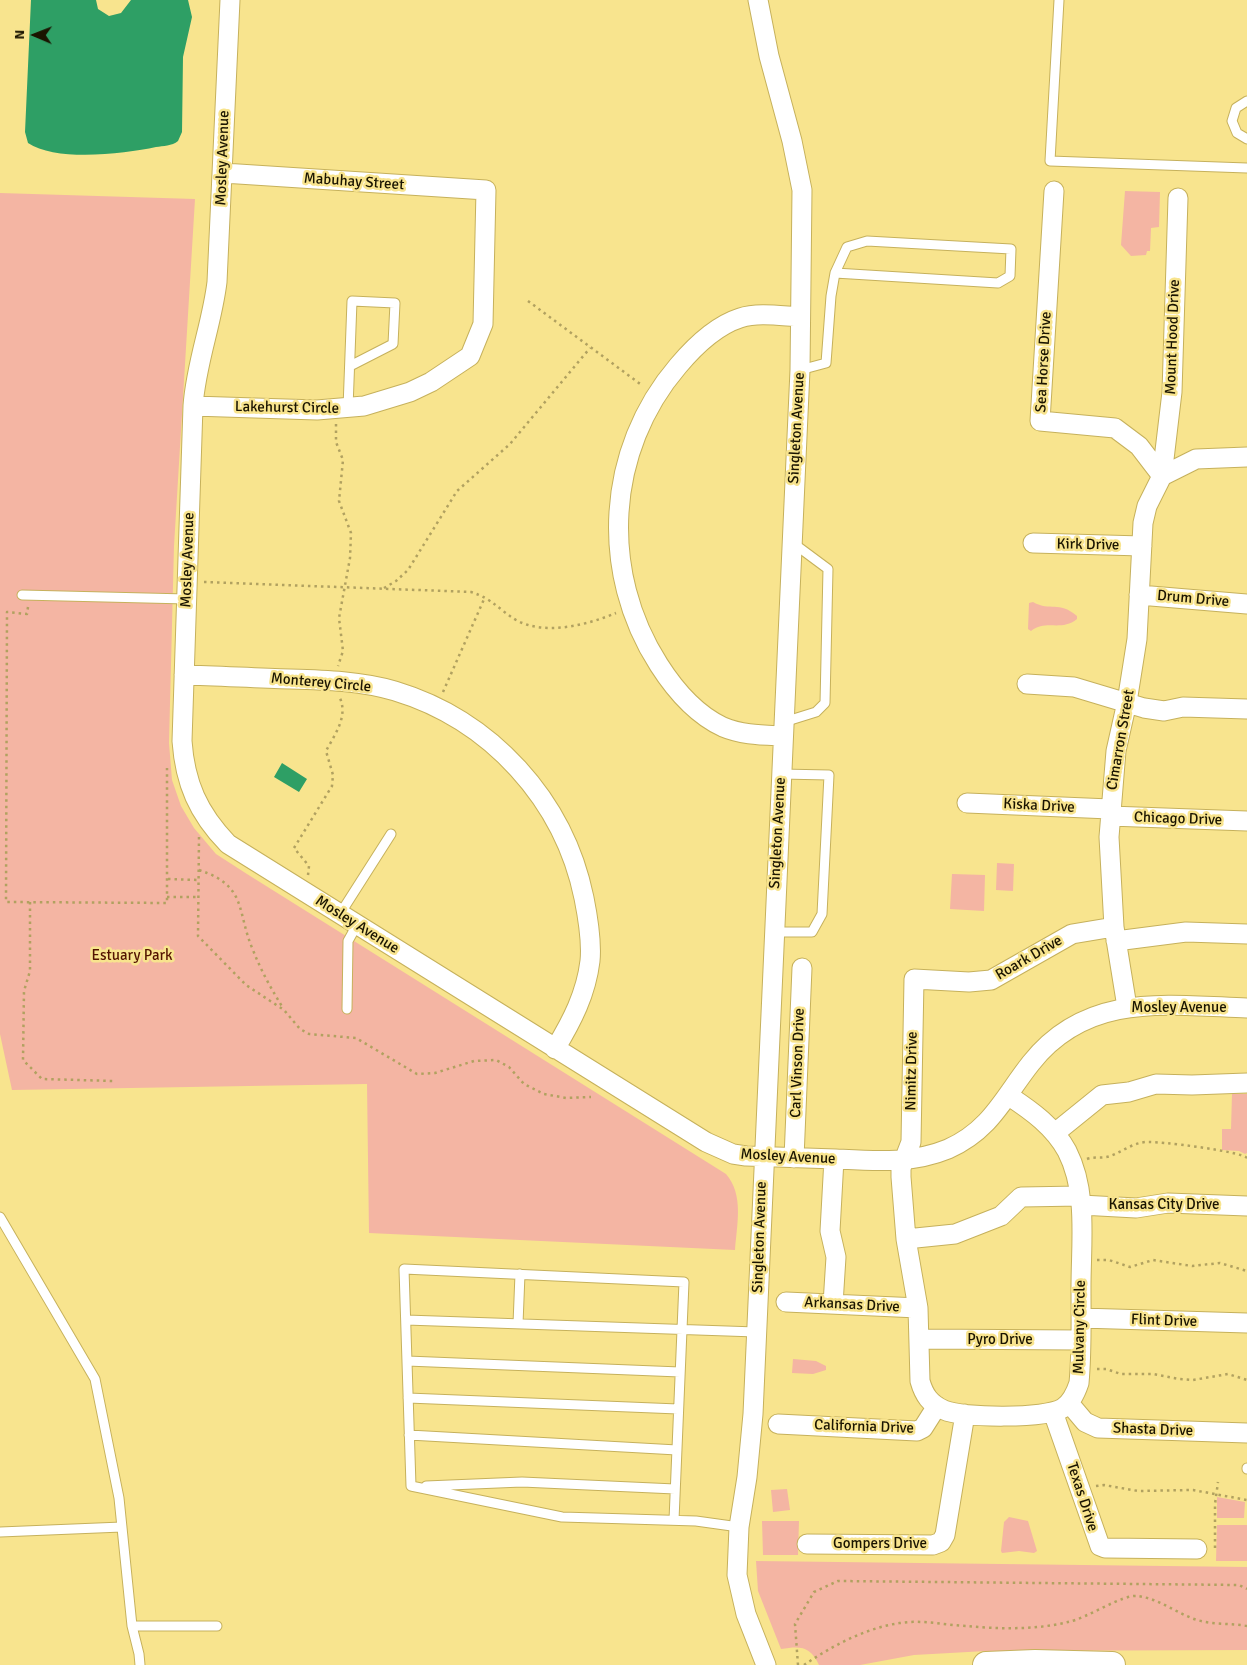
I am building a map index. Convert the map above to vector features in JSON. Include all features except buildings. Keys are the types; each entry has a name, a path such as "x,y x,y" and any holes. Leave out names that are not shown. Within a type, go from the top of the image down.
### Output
{"street":[{"name":"Mosley Avenue","path":"230,0 223,173 215,303 199,360 193,406 184,675 184,761 188,782 203,816 215,831 235,849 340,915 706,1142 733,1154 763,1157 904,1160 928,1156 969,1137 986,1124 1009,1096 1030,1063 1047,1045 1064,1032 1104,1012 1150,1004 1247,1008"},
{"name":"Singleton Avenue","path":"758,0 766,47 792,141 802,190 800,370 751,1445 739,1527 737,1575 740,1595 766,1665"},
{"name":"Mabuhay Street","path":"223,173 486,190"},
{"name":"Lakehurst Circle","path":"193,406 317,410 348,408 387,400 410,392 431,382 470,356 483,324 486,190"},
{"name":"Sea Horse Drive","path":"1054,191 1040,421 1114,428 1139,446 1162,476"},
{"name":"Mount Hood Drive","path":"1162,476 1172,392 1178,198"},
{"path":"783,729 740,732 708,719 692,707 678,692 651,653 631,608 619,559 617,534 619,498 628,455 655,395 685,358 721,327 740,318 755,316 800,317"},
{"path":"1162,476 1196,459 1247,457"},
{"name":"Cimarron Street","path":"1127,1007 1115,934 1109,858 1110,813 1116,751 1127,702 1137,639 1142,546 1147,506 1162,476"},
{"name":"Kirk Drive","path":"1033,543 1142,546"},
{"name":"Drum Drive","path":"1139,595 1247,604"},
{"name":"Monterey Circle","path":"184,675 352,682 394,691 436,707 480,734 519,768 549,808 572,854 587,910 590,960 580,1002 556,1048"},
{"path":"1027,684 1074,687 1144,708 1164,711 1183,708 1247,709"},
{"name":"Kiska Drive","path":"967,802 1110,813"},
{"name":"Chicago Drive","path":"1110,813 1247,821"},
{"name":"Roark Drive","path":"914,979 969,982 992,980 1072,934 1186,932 1247,934"},
{"name":"Carl Vinson Drive","path":"794,1158 802,968"},
{"name":"Nimitz Drive","path":"904,1160 911,1142 914,979"},
{"path":"1055,1133 1102,1094 1129,1092 1156,1084 1247,1083"},
{"name":"Mulvany Circle","path":"1009,1096 1041,1119 1055,1133 1067,1151 1073,1166 1081,1200 1080,1371 1076,1393 1061,1407"},
{"path":"833,1304 836,1256 830,1231 834,1159"},
{"path":"904,1160 901,1177 906,1239 918,1308 920,1381 923,1392 937,1406 946,1411 965,1414 1011,1416 1061,1407"},
{"name":"Kansas City Drive","path":"906,1239 955,1234 1001,1216 1021,1197 1081,1200 1136,1208 1168,1203 1247,1206"},
{"name":"Arkansas Drive","path":"786,1302 918,1308"},
{"name":"Flint Drive","path":"1080,1318 1247,1323"},
{"name":"Pyro Drive","path":"920,1339 1080,1340"},
{"name":"California Drive","path":"778,1424 917,1431 923,1428 937,1406"},
{"name":"Shasta Drive","path":"1061,1407 1098,1428 1247,1433"},
{"name":"Texas Drive","path":"1061,1407 1080,1492 1100,1546 1105,1548 1206,1551"},
{"name":"Gompers Drive","path":"807,1544 933,1545 941,1542 945,1535 965,1414"},
{"path":"986,1665 1034,1663 1112,1665"}],"lane":[{"path":"1060,0 1050,161 1247,168"},
{"path":"1247,101 1236,108 1232,121 1237,133 1247,139"},
{"path":"800,370 826,363 831,296 835,273 847,247 867,241 1011,249 1010,276 998,283 835,273"},
{"path":"348,408 352,301 395,303 393,344 350,366"},
{"path":"783,729 816,712 826,703 828,569 792,542"},
{"path":"22,595 187,590"},
{"path":"774,932 812,932 822,914 829,775 781,774"},
{"path":"340,915 390,834"},
{"path":"347,1009 348,941 357,925"},
{"path":"0,1218 96,1378 119,1498 132,1626 140,1654 140,1665"},
{"path":"411,1486 404,1269 684,1282 674,1520"},
{"path":"518,1324 520,1274"},
{"path":"406,1320 756,1332"},
{"path":"407,1361 680,1372"},
{"path":"408,1398 678,1408"},
{"path":"409,1435 677,1450"},
{"path":"411,1486 522,1482 675,1489"},
{"path":"411,1486 562,1518 674,1520 739,1527"},
{"path":"0,1532 122,1526"},
{"path":"132,1626 217,1626"}],"path":[{"path":"528,301 655,395"},
{"path":"383,589 396,582 408,570 457,491 510,444 590,348"},
{"path":"187,590 383,589 470,592 485,597 516,620 540,628 585,622 631,608"},
{"path":"436,707 485,597"},
{"path":"0,612 27,614"},
{"path":"7,612 6,902 167,903 167,761"},
{"path":"203,816 199,836 198,936 246,985 284,1010"},
{"path":"198,870 221,879 237,897 252,949 284,1010 300,1029 309,1034 356,1038 417,1074 435,1073 474,1060 496,1060 509,1067 524,1084 544,1094 566,1098 591,1097"},
{"path":"168,879 198,880"},
{"path":"168,897 198,898"},
{"path":"30,902 30,971 24,992 23,1060 42,1079 114,1081"},
{"path":"1073,1166 1089,1158 1111,1156 1128,1147 1151,1142 1239,1152 1247,1158"},
{"path":"1081,1261 1104,1260 1130,1267 1153,1260 1192,1266 1220,1263 1247,1271"},
{"path":"1242,1270 1247,1267"},
{"path":"1080,1371 1106,1369 1121,1374 1153,1374 1185,1380 1228,1374 1247,1380"},
{"path":"1206,1551 1218,1482"},
{"path":"1080,1492 1104,1484 1138,1491 1193,1490 1216,1496 1247,1500"},
{"path":"798,1665 795,1624 814,1592 838,1581 926,1580 1239,1585 1247,1589"},
{"path":"807,1664 848,1638 884,1627 908,1622 966,1626 1045,1626 1069,1622 1094,1613 1125,1597 1137,1596 1159,1602 1196,1620 1247,1626"}],"green space":[{"path":"1125,191 1160,192 1159,227 1151,228 1150,251 1147,251 1146,255 1131,256 1121,245"},
{"name":"Estuary Park","path":"0,193 195,199 174,546 169,743 172,780 181,806 194,828 216,854 726,1174 732,1182 737,1200 738,1220 735,1250 369,1233 367,1084 12,1090 0,1034"},
{"path":"1033,602 1039,605 1065,608 1077,616 1077,619 1065,625 1042,626 1031,631 1028,629 1029,603"},
{"path":"997,863 1014,864 1013,891 996,890"},
{"path":"952,874 985,875 984,911 950,909"},
{"path":"1232,1094 1247,1094 1247,1153 1245,1154 1239,1151 1222,1150 1222,1129 1231,1129"},
{"path":"793,1359 816,1361 826,1366 826,1370 813,1374 792,1373"},
{"path":"787,1489 790,1510 773,1512 771,1490"},
{"path":"1217,1497 1245,1502 1244,1518 1217,1518"},
{"path":"1009,1517 1028,1521 1037,1551 1034,1553 1019,1551 1002,1553 1004,1522"},
{"path":"762,1521 799,1521 798,1555 763,1555"},
{"path":"1217,1525 1247,1525 1247,1561 1216,1561"},
{"path":"756,1561 1247,1567 1247,1650 986,1651 914,1655 860,1665 819,1665 812,1654 804,1649 781,1649 758,1591"}],"shaded area":[{"path":"31,0 96,0 98,9 109,16 121,13 131,0 188,0 192,17 183,57 182,132 178,141 170,145 142,150 90,155 55,153 28,143 25,132"},
{"path":"282,763 307,779 299,792 274,777"}]}
